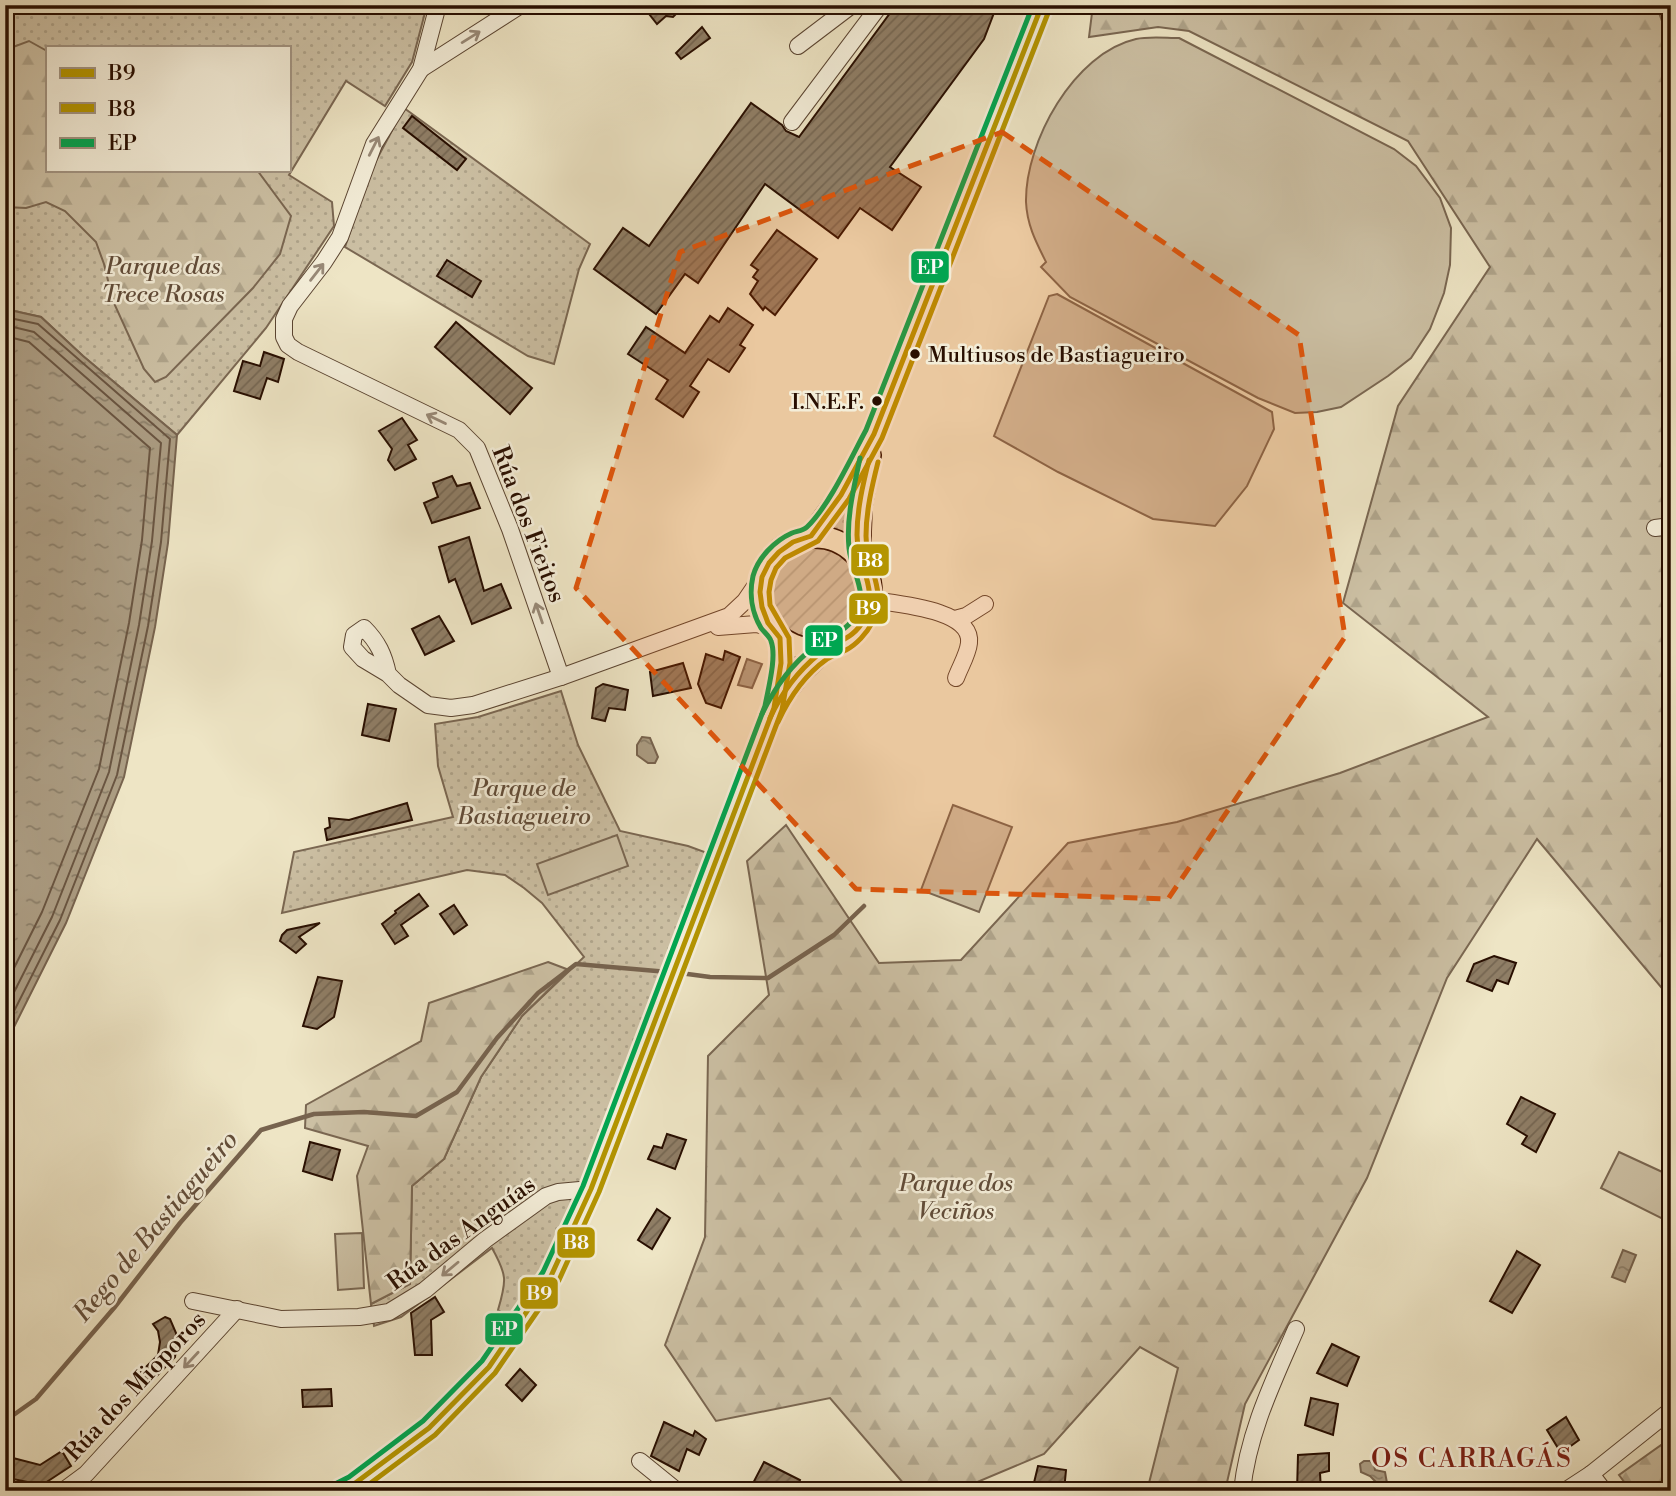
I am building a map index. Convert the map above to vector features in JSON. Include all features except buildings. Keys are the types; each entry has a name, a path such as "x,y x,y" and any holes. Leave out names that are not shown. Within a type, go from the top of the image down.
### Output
{"main road":[{"path":"811,536 841,495 874,434 1042,5"},
{"path":"774,708 800,673 827,648 844,641 864,621 872,600 859,557 861,505 874,434"},
{"path":"341,1491 355,1484 429,1428 489,1367 551,1276 591,1189 774,708 781,663 775,633 761,611 760,579 773,554 794,540 811,536 839,541 859,557"},
{"path":"775,633 805,648 827,648"}],"street":[{"path":"421,69 438,5"},
{"path":"421,69 521,5"},
{"path":"798,46 852,5"},
{"path":"792,122 880,5"},
{"name":"Rúa dos Fieitos","path":"421,69 383,115 340,237 290,306 282,329 288,345 298,352 459,430 471,439 510,529 561,677"},
{"path":"388,674 428,705 451,708 473,705 561,677 731,616 760,579"},
{"path":"872,600 949,616 966,616 985,604"},
{"path":"949,616 967,630 969,642 956,678"},
{"path":"701,628 756,624 775,633"},
{"name":"Rúa das Anguías","path":"193,1301 281,1319 359,1317 389,1312 425,1290 485,1240 546,1196 558,1192 591,1189"},
{"name":"Rúa dos Mioporos","path":"64,1491 86,1474 237,1309"},
{"path":"1242,1491 1244,1469 1261,1410 1296,1329"},
{"path":"1565,1491 1591,1474 1671,1410"},
{"path":"640,1461 677,1491"},
{"path":"1591,1474 1604,1491"},
{"path":"5,1489 26,1491"}],"highlighted area":[{"path":"1002,132 1299,335 1345,637 1168,899 856,889 576,588 680,252"}],"green space":[{"name":"Parque das Trece Rosas","path":"5,5 427,5 412,62 385,106 346,81 289,175 332,202 334,226 266,328 177,435 41,317 5,309"},
{"name":"Parque dos Veciños","path":"1093,5 1644,5 1658,10 1671,46 1671,487 1664,508 1671,510 1671,999 1537,839 1447,978 1367,1178 1245,1404 1225,1491 1147,1491 1178,1368 1140,1347 1044,1454 956,1491 910,1491 830,1398 716,1421 665,1345 705,1237 708,1056 769,995 747,861 786,825 879,963 961,960 1068,843 1177,822 1340,773 1488,717 1343,603 1398,406 1490,267 1408,141 1189,31 1158,27 1089,37"},
{"path":"1141,38 1179,38 1394,149 1416,166 1440,198 1451,228 1450,265 1444,293 1430,329 1411,358 1341,407 1295,413 1258,398 1070,297 1041,267 1046,262 1028,218 1028,178 1034,153 1057,103 1093,62 1113,48"},
{"path":"29,41 46,50 46,172 258,172 291,216 280,254 253,288 166,377 155,382 144,369 113,301 96,242 65,211 46,202 26,208 5,207 5,50"},
{"path":"404,108 590,244 579,269 554,364 528,356 345,247 370,172"},
{"path":"1057,294 1272,412 1274,429 1247,486 1215,526 1153,519 1058,472 994,436 1049,296"},
{"path":"853,498 850,537 830,527"},
{"path":"815,546 833,550 848,560 858,575 862,593 858,611 848,626 833,636 815,640 797,636 782,626 772,611 768,593 772,575 782,560 797,550"},
{"name":"Parque de Bastiagueiro","path":"561,691 578,745 620,831 688,846 710,854 583,1183 547,1261 511,1319 498,1310 504,1278 492,1248 401,1317 374,1326 371,1304 410,1284 412,1186 444,1159 481,1077 522,1016 584,957 542,903 505,875 467,870 282,913 294,852 453,817 438,766 435,724 478,717"},
{"path":"953,805 1012,827 979,912 921,890"},
{"path":"617,835 628,866 548,895 537,864"},
{"path":"548,962 569,970 522,1016 481,1077 444,1159 412,1186 410,1284 371,1304 357,1176 368,1146 305,1128 306,1105 421,1041 429,1003"},
{"path":"1619,1152 1671,1176 1671,1223 1601,1188"},
{"path":"362,1233 364,1288 338,1290 335,1234"},
{"path":"1671,1438 1671,1491 1631,1491 1619,1475"}],"water":[{"path":"5,309 41,317 177,435 168,543 155,627 124,777 66,923 5,1045"},
{"path":"747,659 762,664 752,688 738,685"},
{"path":"642,737 650,738 658,757 655,763 648,763 637,755 637,745"},
{"path":"1623,1250 1636,1255 1625,1282 1612,1277"},
{"path":"1370,1461 1375,1470 1385,1472 1387,1483 1380,1486 1370,1476 1361,1472 1360,1464"}],"waterway":[{"name":"Rego de Bastiagueiro","path":"680,973 710,977 768,978 834,935 864,906"},
{"name":"Rego de Bastiagueiro","path":"5,1421 36,1399 114,1308 180,1223 261,1130 314,1114 364,1112 416,1116 457,1092 497,1038 538,993 576,964 668,972"}],"transit line":[{"name":"EP","path":"337,1483 349,1477 423,1421 482,1361 543,1272 583,1186 765,706 773,648 753,610 751,590 755,569 773,545 785,536 805,528 815,518 839,481 866,430 1033,5"},
{"name":"B9","path":"341,1491 429,1428 489,1367 551,1276 591,1189 774,708 781,663 780,638 768,623 762,607 762,577 779,552 793,542 811,536 841,495 874,434 1042,5"},
{"name":"B8","path":"360,1491 435,1435 495,1373 559,1280 599,1192 782,710 790,663 789,638 770,605 771,580 776,568 785,558 818,541 849,499 882,438 1050,8"},
{"name":"EP","path":"762,714 791,669 814,647 847,626 860,607 860,590 850,557 848,537 851,503 860,458"},
{"name":"B9","path":"770,718 797,675 825,649 855,631 869,608 869,587 857,535 859,506 869,460"},
{"name":"B8","path":"778,722 805,679 827,659 857,642 870,627 877,612 878,590 866,536 868,508 878,462"}],"place":[{"name":"Multiusos de Bastiagueiro","path":"915,354"},
{"name":"I.N.E.F.","path":"877,401"}],"district":[{"name":"OS CARRAGÁS","path":"1472,1458"}]}
